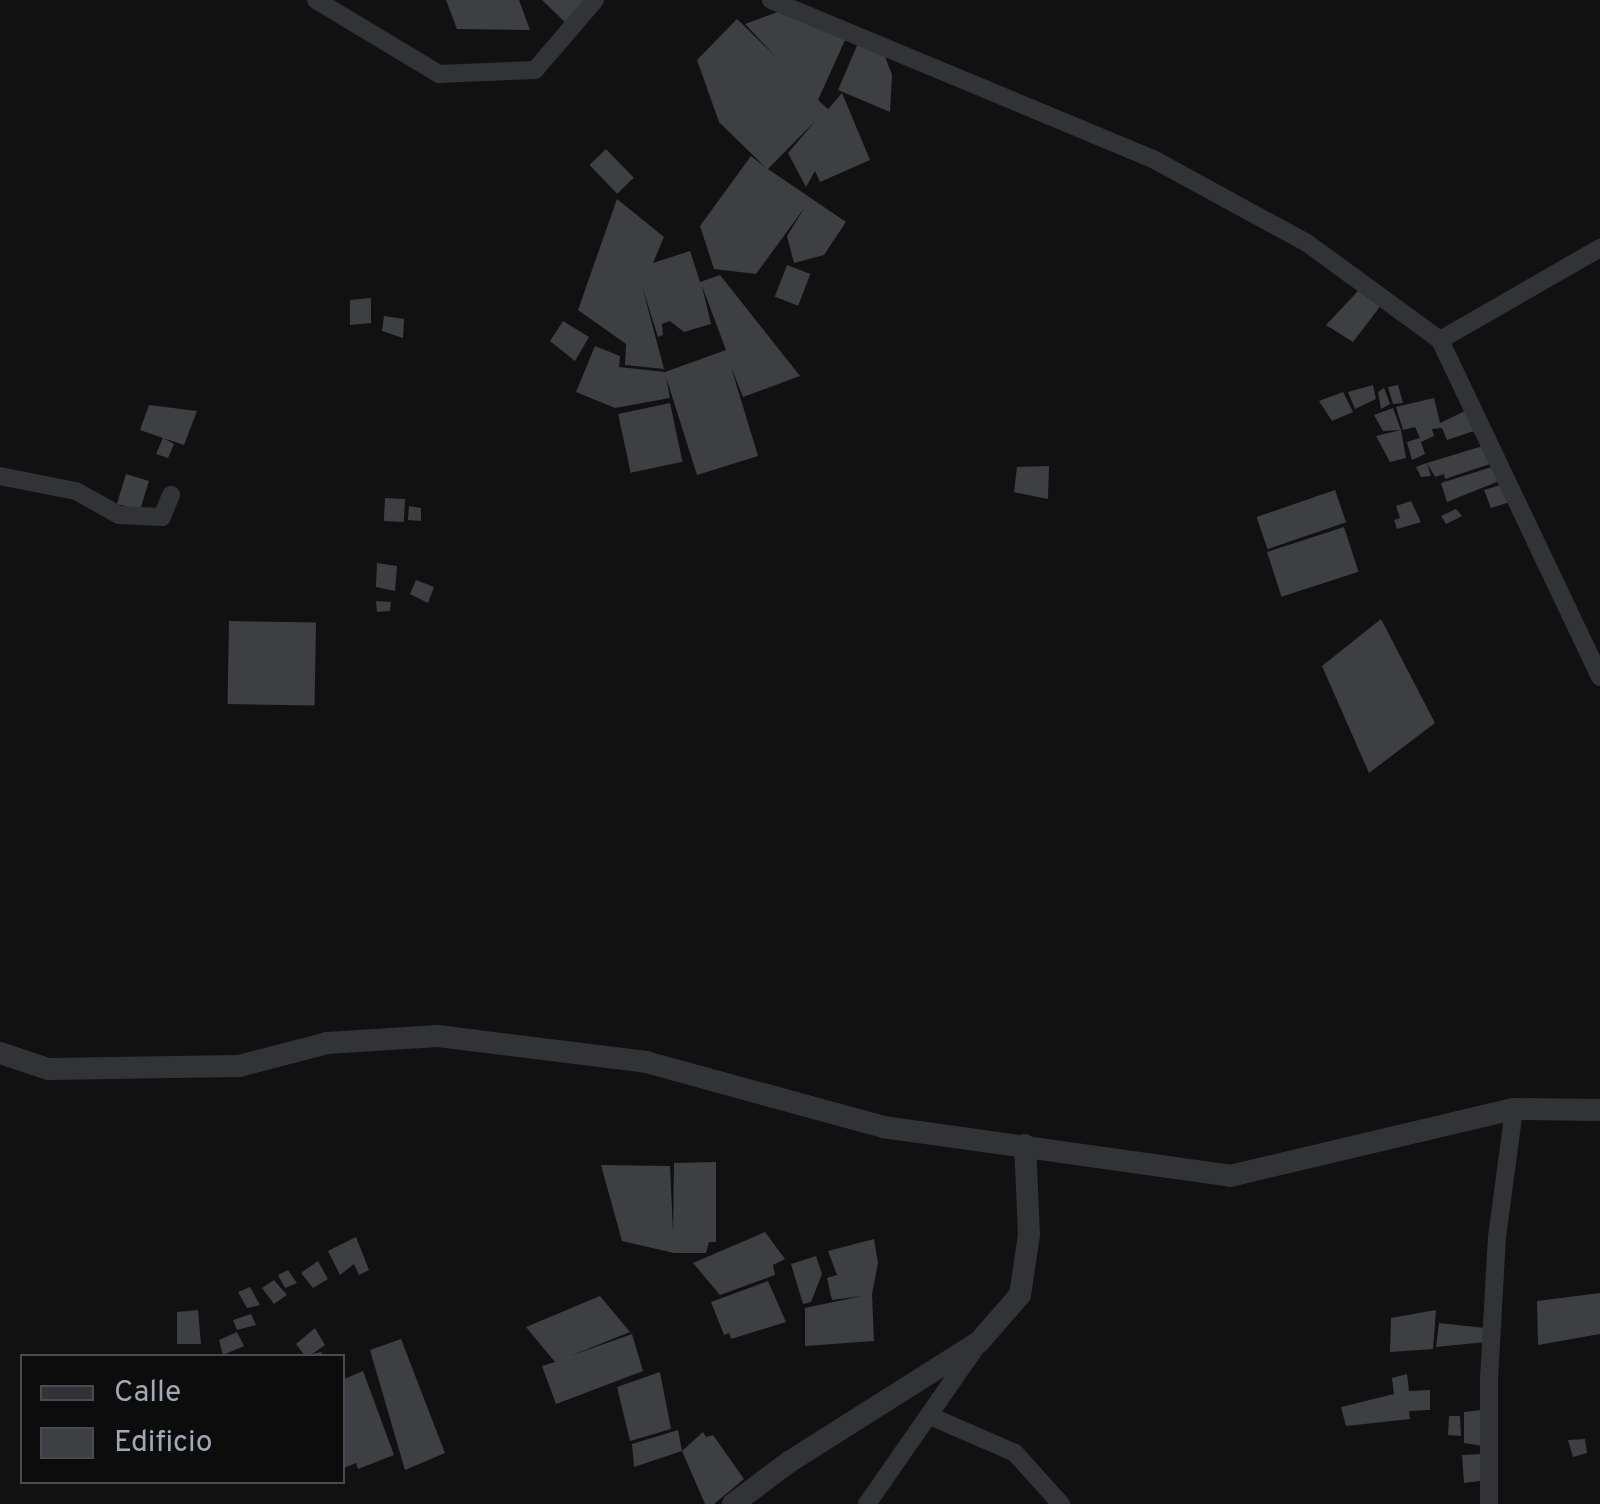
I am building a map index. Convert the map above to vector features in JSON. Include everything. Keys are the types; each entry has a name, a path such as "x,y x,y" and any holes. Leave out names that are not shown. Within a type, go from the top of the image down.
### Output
{"street":[{"path":"316,0 440,74 534,70 596,0"},
{"path":"771,0 1153,159 1307,243 1440,340 1600,677"},
{"path":"1440,340 1600,248"},
{"path":"0,476 76,491 119,514 162,517 170,494"},
{"path":"0,1054 48,1069 239,1066 327,1043 438,1036 646,1062 883,1126 1230,1176 1514,1109 1600,1110"},
{"path":"1489,1504 1489,1378 1498,1237 1514,1109"},
{"path":"868,1504 979,1342 1020,1295 1029,1235 1025,1145"},
{"path":"734,1504 790,1462 979,1342"},
{"path":"930,1416 1016,1453 1061,1504"}],"building":[{"path":"446,0 519,0 530,30 457,29"},
{"path":"542,0 588,0 567,24"},
{"path":"783,10 846,38 818,100 828,109 842,93 870,160 820,182 815,171 806,187 788,153 816,120 768,169 846,222 824,255 794,263 787,236 805,207 756,274 714,269 700,226 751,156 765,167 719,122 697,60 737,19 776,57 745,24"},
{"path":"859,41 883,51 892,75 890,112 838,90"},
{"path":"606,149 634,178 617,194 589,165"},
{"path":"617,199 664,237 653,263 690,251 700,282 720,275 800,376 743,397 731,367 758,456 697,475 666,377 670,398 615,408 576,392 595,346 620,356 619,367 665,372 726,350 702,286 711,324 684,332 670,321 662,324 663,335 658,337 642,286 664,369 625,365 626,344 578,310"},
{"path":"787,265 810,274 798,306 775,297"},
{"path":"1358,291 1382,304 1353,342 1326,325"},
{"path":"371,298 371,323 350,325 350,300"},
{"path":"384,316 404,319 403,338 382,331"},
{"path":"563,321 589,337 575,361 550,341"},
{"path":"1373,385 1376,399 1355,409 1348,392"},
{"path":"1398,385 1403,403 1393,404 1388,387"},
{"path":"1384,388 1390,404 1381,409 1378,392"},
{"path":"1343,392 1353,412 1332,421 1319,401"},
{"path":"1434,398 1440,423 1469,409 1477,430 1447,440 1442,428 1432,429 1434,436 1421,442 1425,454 1412,460 1407,442 1420,438 1415,427 1403,430 1396,407"},
{"path":"670,403 682,462 631,473 618,414"},
{"path":"149,405 197,411 184,445 140,430"},
{"path":"1393,408 1401,430 1383,431 1374,415"},
{"path":"1401,430 1406,458 1390,462 1376,436"},
{"path":"163,438 174,444 168,458 156,454"},
{"path":"1486,445 1493,463 1445,479 1444,474 1435,477 1427,463"},
{"path":"1427,463 1431,476 1421,477 1416,467"},
{"path":"1049,466 1048,499 1014,492 1017,467"},
{"path":"1495,466 1499,481 1447,502 1441,483"},
{"path":"126,474 149,481 140,511 117,504"},
{"path":"1504,484 1513,501 1491,508 1484,490"},
{"path":"1335,490 1346,522 1268,549 1257,517"},
{"path":"385,498 405,499 404,522 384,521"},
{"path":"1411,501 1421,522 1397,529 1394,520 1400,518 1396,506"},
{"path":"409,506 421,508 421,521 408,520"},
{"path":"1456,509 1462,516 1446,524 1441,516"},
{"path":"1344,527 1359,572 1281,597 1267,552"},
{"path":"377,563 397,566 395,591 376,587"},
{"path":"416,580 434,587 428,603 410,594"},
{"path":"376,601 391,602 390,611 377,612"},
{"path":"1381,619 1435,723 1369,773 1322,666"},
{"path":"229,621 316,623 315,706 228,704"},
{"path":"716,1162 716,1242 709,1242 706,1253 674,1253 622,1241 601,1165 670,1166 673,1233 674,1163"},
{"path":"765,1232 785,1259 773,1265 775,1275 720,1295 693,1263"},
{"path":"356,1237 369,1270 359,1275 354,1264 340,1275 328,1251"},
{"path":"874,1239 878,1263 872,1294 874,1341 805,1346 805,1308 862,1296 832,1300 827,1278 837,1275 828,1251"},
{"path":"816,1256 822,1274 811,1302 803,1304 791,1264"},
{"path":"318,1261 328,1279 313,1288 301,1273"},
{"path":"288,1270 297,1283 285,1288 278,1275"},
{"path":"274,1280 287,1295 274,1304 262,1288"},
{"path":"768,1281 786,1322 731,1339 729,1333 724,1335 711,1302"},
{"path":"250,1287 260,1305 247,1308 238,1292"},
{"path":"1600,1293 1600,1334 1538,1345 1537,1301"},
{"path":"600,1296 630,1332 570,1356 632,1334 643,1371 556,1404 542,1366 555,1362 526,1327"},
{"path":"198,1310 201,1344 177,1344 177,1312"},
{"path":"1436,1310 1433,1349 1390,1352 1391,1318"},
{"path":"251,1314 256,1325 237,1330 233,1320"},
{"path":"1439,1323 1485,1328 1486,1342 1436,1347"},
{"path":"315,1328 325,1345 312,1354 304,1354 296,1344"},
{"path":"237,1332 244,1346 223,1354 219,1340"},
{"path":"401,1339 445,1453 405,1470 370,1350"},
{"path":"363,1371 394,1455 358,1469 356,1463 345,1468 345,1379"},
{"path":"660,1372 671,1429 630,1441 617,1387"},
{"path":"1407,1374 1409,1391 1430,1390 1430,1410 1409,1411 1410,1419 1346,1426 1341,1407 1394,1394 1392,1378"},
{"path":"1481,1410 1483,1446 1464,1443 1464,1412"},
{"path":"1449,1416 1460,1416 1461,1436 1448,1435"},
{"path":"678,1430 682,1451 634,1467 632,1444"},
{"path":"703,1432 706,1437 713,1435 744,1479 714,1504 705,1504 682,1451"},
{"path":"1585,1439 1587,1453 1573,1457 1568,1440"},
{"path":"1481,1454 1480,1481 1464,1483 1462,1455"}]}
